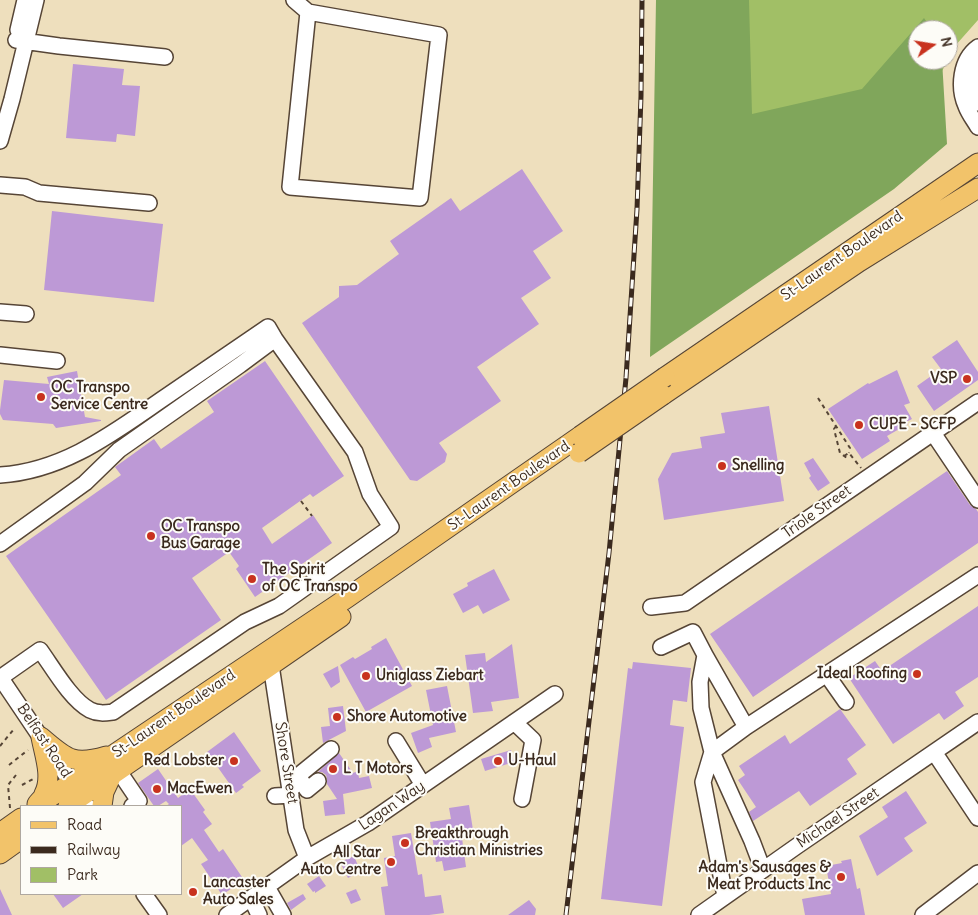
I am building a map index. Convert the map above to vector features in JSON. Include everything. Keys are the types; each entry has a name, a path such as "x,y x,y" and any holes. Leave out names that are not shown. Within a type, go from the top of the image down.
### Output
{"main road":[{"name":"St-Laurent Boulevard","path":"116,766 271,665 978,163"},
{"name":"St-Laurent Boulevard","path":"664,386 978,188"},
{"name":"St-Laurent Boulevard","path":"41,805 77,798 116,766 347,598 579,445"},
{"path":"35,743 76,760 93,760 116,766 104,792 102,805"},
{"path":"35,743 48,781 44,794 37,805"},
{"path":"0,833 16,813"},
{"path":"0,854 20,840"}],"street":[{"path":"0,140 21,41 25,0"},
{"path":"0,131 6,83 36,0"},
{"path":"294,0 308,12 439,35 420,198 290,187 308,12"},
{"path":"21,41 165,57"},
{"path":"978,47 966,60 962,81 964,104 978,127"},
{"path":"978,62 974,80 975,94 978,102"},
{"path":"0,185 26,187 39,193 149,203"},
{"path":"0,312 26,314"},
{"path":"0,475 14,474 46,466 82,452 272,333"},
{"path":"0,544 85,483 119,450 240,365 272,333"},
{"path":"0,678 40,650 66,687 78,700 90,710 100,713 113,712 245,622 279,606 391,527 370,494 354,452 272,333"},
{"path":"0,355 57,361"},
{"name":"Triole Street","path":"651,608 685,603 978,402"},
{"path":"933,433 978,500"},
{"path":"725,896 703,782 712,752 746,727 978,575"},
{"path":"661,647 694,632 705,656 746,727"},
{"path":"705,656 700,682 701,708 712,752 763,870"},
{"name":"Shore Street","path":"271,665 294,788 296,830 307,858"},
{"path":"827,675 846,702"},
{"name":"Belfast Road","path":"0,678 35,743 77,798"},
{"name":"Lagan Way","path":"227,915 307,858 368,823 555,694"},
{"path":"514,722 534,740 522,799"},
{"name":"Michael Street","path":"699,915 978,722"},
{"path":"396,741 423,785"},
{"path":"294,788 299,774 332,749"},
{"path":"934,752 978,818"},
{"path":"116,766 139,801 133,805"},
{"path":"275,796 294,788 307,790 318,781"},
{"path":"923,915 978,874"},
{"path":"267,887 283,915"},
{"path":"145,895 158,915"},
{"path":"251,898 259,915"}],"path":[{"path":"818,398 836,426 850,448 846,457 840,453 834,429 836,426"},
{"path":"849,453 868,477"},
{"path":"301,501 312,516"},
{"path":"0,746 14,729"},
{"path":"9,765 35,743"},
{"path":"16,776 8,785 16,813"}],"green space":[{"path":"656,0 749,0 752,114 862,89 908,36 908,70 943,70 947,144 894,189 650,357"},
{"path":"670,0 978,0 978,20 958,43 958,20 908,20 908,70 943,70 936,82 663,198"}],"building":[{"path":"73,64 124,69 122,85 140,86 135,136 117,134 116,142 66,138"},
{"path":"522,169 563,231 533,251 551,278 521,298 539,324 477,367 501,401 439,443 447,454 445,462 417,481 410,480 302,323 339,297 339,286 357,285 399,254 390,241 451,198 460,211"},
{"path":"52,211 163,224 154,302 44,290"},
{"path":"957,340 978,372 978,380 934,411 917,386 941,369 932,357"},
{"name":"OC Transpo Bus Garage","path":"265,361 344,476 313,497 310,494 262,528 272,544 313,515 332,543 255,597 236,569 239,566 229,552 192,578 221,620 106,700 6,556 121,475 115,467 154,439 161,449 214,412 207,401"},
{"path":"897,370 910,403 904,405 912,419 906,422 908,424 887,436 890,441 862,459 828,409 868,383"},
{"name":"OC Transpo Service Centre","path":"77,371 85,417 101,421 56,428 53,424 3,420 0,410 4,380 49,384 47,377"},
{"name":"Snelling","path":"769,406 784,501 664,520 658,479 672,453 702,448 700,437 725,433 721,413"},
{"path":"813,458 830,483 818,491 809,478 811,476 804,463"},
{"path":"947,471 970,505 978,512 978,543 753,697 710,634"},
{"path":"494,569 510,600 483,614 478,605 463,613 453,594 468,586 467,583"},
{"name":"Ideal Roofing","path":"978,606 978,677 955,692 964,706 944,720 939,713 893,744 849,678 875,661 882,671"},
{"name":"Uniglass Ziebart","path":"386,638 412,686 366,712 340,665 353,657 355,659"},
{"path":"512,644 519,698 491,702 493,711 473,713 465,655 485,653 486,662"},
{"path":"633,662 691,668 687,702 673,700 670,725 684,727 662,906 601,899 628,668 632,669"},
{"path":"338,666 340,682 331,688 323,674"},
{"path":"447,686 456,732 429,738 432,747 418,753 411,733 433,725 426,690"},
{"name":"Shore Automotive","path":"343,706 346,731 323,743 321,727 330,726 328,708"},
{"name":"Ideal Roofing","path":"840,709 866,745 847,759 857,774 810,806 799,791 753,821 749,812 756,807 738,780 745,775 739,766 785,735 790,744"},
{"name":"Red Lobster","path":"234,732 261,771 242,785 244,787 236,793 207,752"},
{"name":"U-Haul","path":"511,750 514,762 485,771 481,759"},
{"path":"339,753 353,773 358,771 359,778 369,776 372,788 343,794 345,814 325,816 323,801 337,799 327,784 326,775 318,772"},
{"path":"158,769 178,798 190,789 205,810 203,812 212,824 204,830 219,852 223,849 244,880 222,895 201,864 208,860 192,838 182,845 182,805 168,805 169,804 166,801 160,805 153,805 138,783"},
{"path":"906,791 927,823 904,838 913,851 877,876 859,836 888,817 882,807"},
{"path":"469,805 474,836 462,838 466,867 444,871 442,861 436,862 430,822 451,819 449,808"},
{"path":"411,833 418,875 422,874 425,897 441,895 444,913 385,915 381,887 388,886 384,858 395,856 392,836"},
{"path":"354,856 359,868 356,869 358,873 348,878 340,862"},
{"name":"Adam's Sausages & Meat Products Inc","path":"851,859 857,889 860,888 865,915 805,915 802,899 831,894 826,866"},
{"path":"319,876 326,886 315,893 307,884"},
{"path":"0,889 12,915 0,915"},
{"path":"356,889 361,900 351,904 346,893"},
{"path":"303,894 306,899 291,910 287,903"},
{"path":"54,895 82,895 63,908"},
{"path":"529,900 536,909 535,915 508,915"}],"railway":[{"path":"566,915 609,553 626,378 637,209 642,0"}],"place":[{"name":"VSP","path":"967,379"},
{"name":"OC Transpo Service Centre","path":"41,397"},
{"name":"CUPE - SCFP","path":"859,425"},
{"name":"Snelling","path":"722,466"},
{"name":"OC Transpo Bus Garage","path":"151,536"},
{"name":"The Spirit of OC Transpo","path":"252,579"},
{"name":"Ideal Roofing","path":"917,674"},
{"name":"Uniglass Ziebart","path":"366,676"},
{"name":"Shore Automotive","path":"337,717"},
{"name":"Red Lobster","path":"234,761"},
{"name":"U-Haul","path":"498,761"},
{"name":"L T Motors","path":"333,769"},
{"name":"MacEwen","path":"157,789"},
{"name":"Breakthrough Christian Ministries","path":"405,843"},
{"name":"All Star Auto Centre","path":"391,862"},
{"name":"Adam's Sausages & Meat Products Inc","path":"841,877"},
{"name":"Lancaster Auto Sales","path":"193,892"}]}
